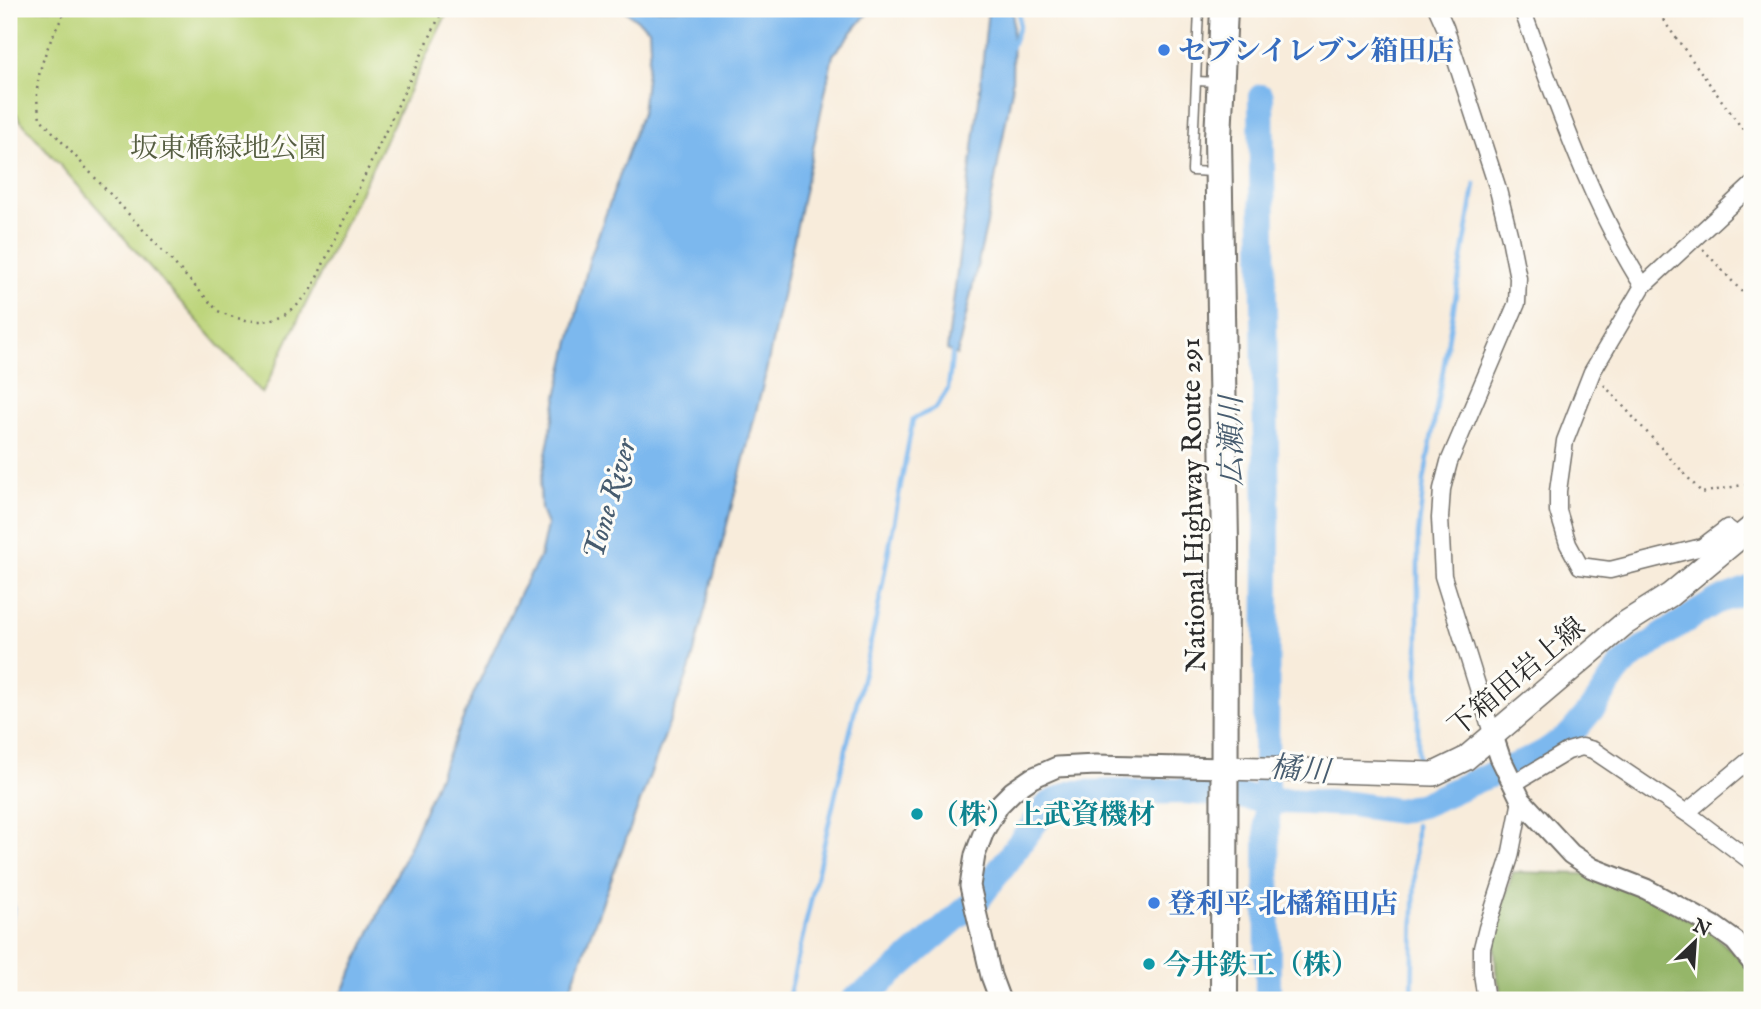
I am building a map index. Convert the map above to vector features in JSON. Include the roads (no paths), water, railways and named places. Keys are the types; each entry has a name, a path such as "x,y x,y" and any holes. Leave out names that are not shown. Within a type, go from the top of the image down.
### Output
{"highway":[{"name":"National Highway Route 291","path":"1224,9 1208,82 1219,172 1225,543 1224,1000"}],"main road":[{"name":"下箱田岩上線","path":"1225,776 1252,769 1434,774 1465,758 1496,747 1624,624 1670,594 1746,532"}],"street":[{"path":"1437,9 1497,186 1518,278 1517,303 1449,462 1440,509 1443,576 1496,747 1515,788 1572,854 1592,868 1646,888 1714,926 1735,941 1752,962"},
{"path":"1522,9 1601,210 1643,286"},
{"path":"1746,532 1727,528 1702,547 1610,570 1580,566 1568,544 1558,511 1565,441 1592,372 1643,286 1752,185"},
{"path":"1515,788 1568,751 1582,747 1593,750 1752,862"},
{"path":"1686,813 1752,758"},
{"path":"1000,1000 978,926 970,886 975,855 989,822 999,805 1013,791 1056,767 1069,766 1096,765 1225,776"},
{"path":"1486,1000 1482,948 1510,857 1515,788"}],"lane":[{"path":"1199,9 1208,82"}],"water":[{"name":"Tone River","path":"623,9 871,9 833,55 764,381 690,668 566,1000 339,1000 409,847 473,695 521,591 540,557 547,525 541,510 540,486 558,392 589,261 642,112 650,47 649,29"},
{"path":"988,9 1013,9 1012,89 987,223 957,355 947,350"}],"waterway":[{"path":"1011,48 1019,26 1019,9"},
{"name":"広瀬川","path":"1261,97 1267,523 1266,785"},
{"path":"1418,767 1418,535 1424,481 1475,184"},
{"path":"788,1000 876,619 913,419 936,408 948,389 953,349"},
{"name":"橘川","path":"854,1000 882,982 979,898 1048,805 1073,793 1185,791 1284,801 1351,804 1398,811 1422,805 1545,752 1570,735 1596,704 1620,667 1635,655 1715,602 1752,588"},
{"name":"広瀬川","path":"1267,812 1268,1000"},
{"path":"1412,1000 1416,825"},
{"path":"9,891 13,909 9,930"}],"place":[{"name":"セブンイレブン箱田店","path":"1164,50"},
{"name":"（株）上武資機材","path":"917,814"},
{"name":"登利平 北橘箱田店","path":"1154,903"},
{"name":"今井鉄工（株）","path":"1149,964"}],"park label":[{"name":"坂東橋緑地公園","path":"228,147"}]}
